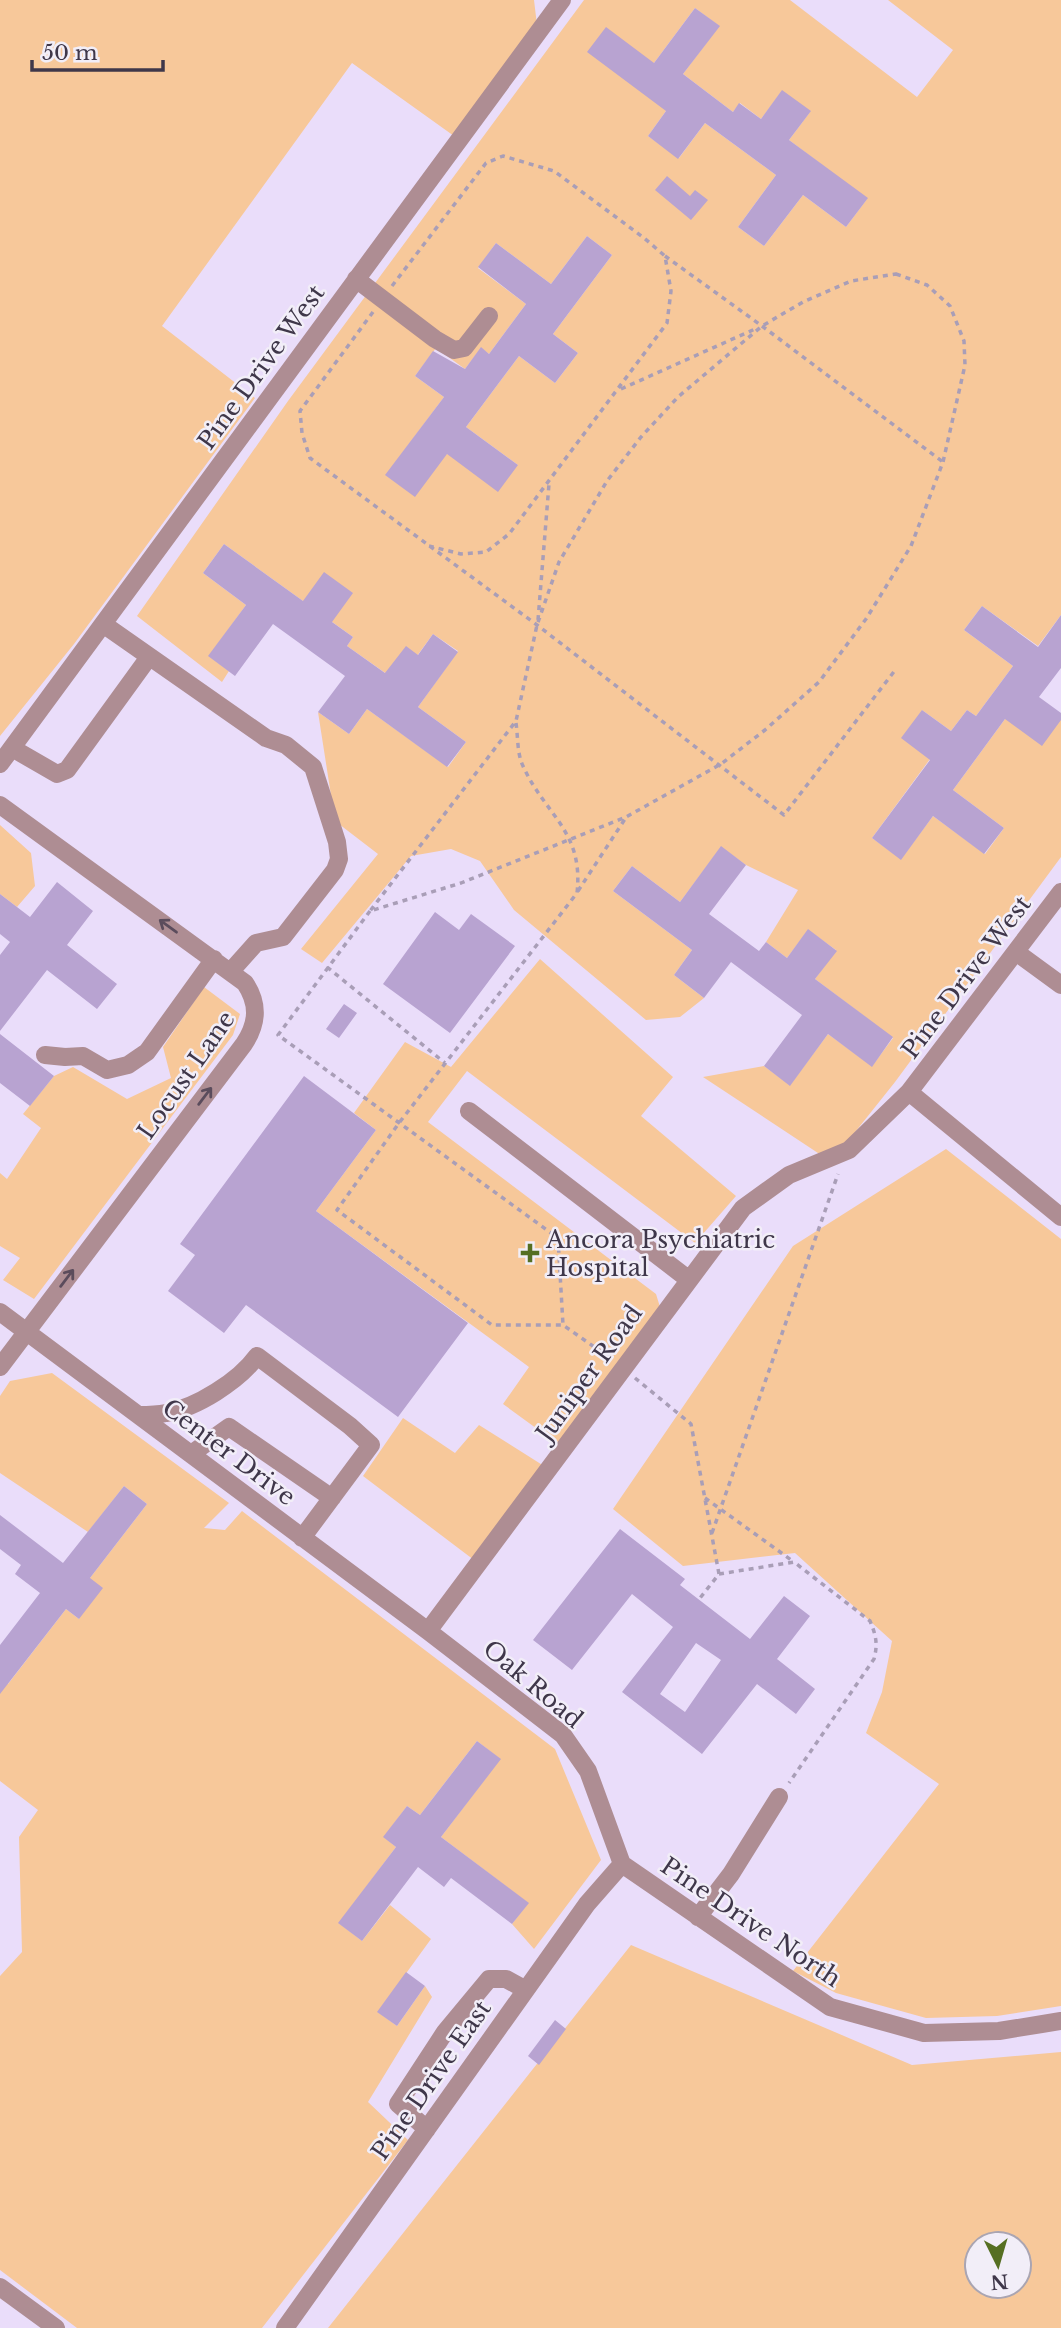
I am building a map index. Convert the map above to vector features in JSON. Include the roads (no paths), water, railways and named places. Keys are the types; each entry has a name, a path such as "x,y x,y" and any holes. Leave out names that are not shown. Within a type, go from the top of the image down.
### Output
{"lane":[{"name":"Pine Drive West","path":"0,764 562,0"},
{"path":"356,279 435,339 454,350 464,348 489,316"},
{"path":"103,624 266,738 286,745 313,767 340,859 335,870 283,937 256,943 232,971"},
{"path":"12,748 57,774 67,770 149,657"},
{"name":"Locust Lane","path":"0,805 232,971 245,983 253,999 257,1017 253,1031 0,1367"},
{"name":"Pine Drive West","path":"909,1092 1061,892"},
{"path":"1016,952 1061,984"},
{"path":"45,1055 83,1056 107,1070 128,1065 147,1052 214,959"},
{"path":"909,1092 1061,1217"},
{"name":"Juniper Road","path":"428,1631 743,1208 789,1175 849,1150 909,1092"},
{"path":"469,1111 688,1279"},
{"name":"Center Drive","path":"0,1312 428,1631"},
{"path":"138,1415 166,1413 192,1405 246,1369 257,1356 351,1426 371,1445 302,1538"},
{"path":"191,1454 229,1427 332,1498"},
{"name":"Oak Road","path":"428,1631 563,1735 588,1771 622,1864"},
{"path":"698,1917 731,1874 779,1797"},
{"name":"Pine Drive North","path":"622,1864 830,2007 924,2033 999,2031 1061,2021"},
{"name":"Pine Drive East","path":"285,2328 587,1904 622,1864"},
{"path":"427,2129 398,2104 446,2032 489,1979 506,1979 526,1990"},
{"path":"0,2287 56,2328"}],"place":[{"name":"Ancora Psychiatric Hospital","path":"530,1253"}]}
